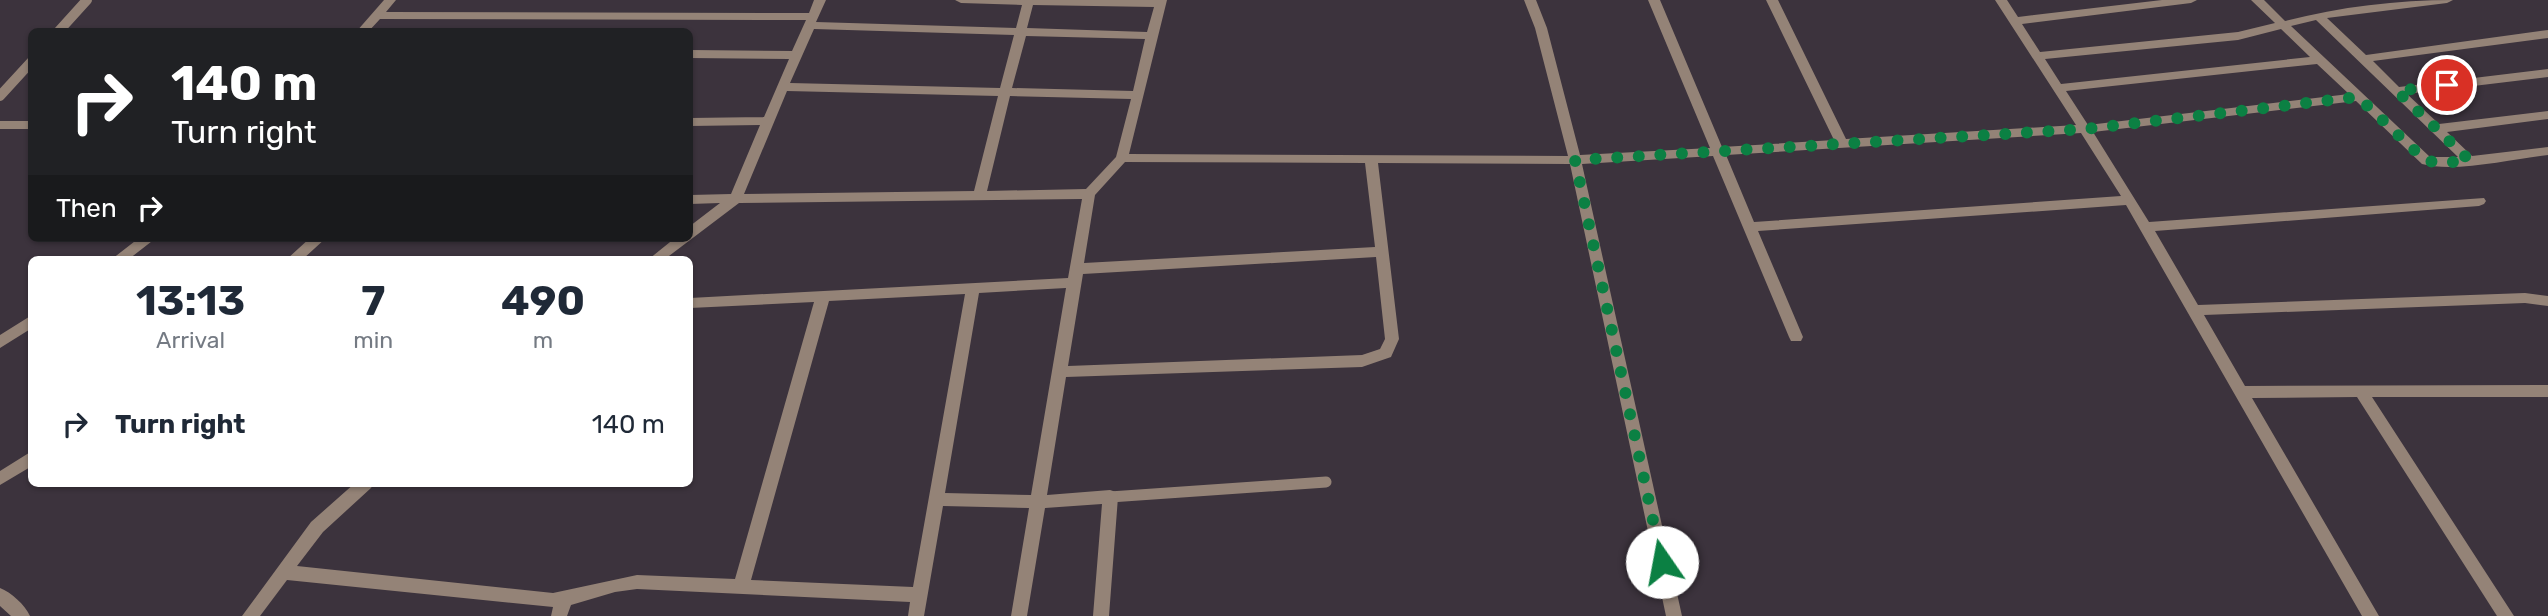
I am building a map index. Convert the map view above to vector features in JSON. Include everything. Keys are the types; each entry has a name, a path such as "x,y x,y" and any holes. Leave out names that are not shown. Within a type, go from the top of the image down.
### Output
{"street":[{"path":"364,28 390,0"},
{"path":"693,231 735,199 821,0"},
{"path":"961,0 1161,2 1122,158 1089,194 1019,616"},
{"path":"1530,0 1541,28 1575,160 1674,616"},
{"path":"1654,0 1796,337"},
{"path":"1772,0 1842,144"},
{"path":"2001,0 2130,200 2371,616"},
{"path":"2016,21 2191,0"},
{"path":"2258,0 2426,161 2445,163 2548,151"},
{"path":"2038,56 2238,36 2318,16 2447,0"},
{"path":"979,195 1028,1"},
{"path":"376,15 811,21 1153,36"},
{"path":"2318,16 2469,160"},
{"path":"2363,59 2548,34"},
{"path":"693,54 797,55"},
{"path":"2059,88 2321,60"},
{"path":"2397,91 2548,73"},
{"path":"783,86 1005,94 1138,95"},
{"path":"1122,158 1575,160 2086,129 2358,97"},
{"path":"2436,129 2548,115"},
{"path":"693,122 768,121"},
{"path":"0,125 28,125"},
{"path":"1058,372 1362,361 1386,353 1392,339 1371,159"},
{"path":"693,199 1089,194"},
{"path":"1750,227 2130,200"},
{"path":"2145,227 2479,201"},
{"path":"123,256 143,242"},
{"path":"298,256 314,242"},
{"path":"660,256 679,242"},
{"path":"693,303 973,288 1074,276 1381,252"},
{"path":"916,616 973,288"},
{"path":"741,587 823,296"},
{"path":"2195,310 2511,299 2548,301"},
{"path":"0,342 28,323"},
{"path":"2241,392 2548,391"},
{"path":"2361,392 2506,616"},
{"path":"0,480 28,460"},
{"path":"250,616 317,527 362,487"},
{"path":"936,499 1037,502 1110,497 1101,616"},
{"path":"283,572 562,608 619,583 920,595"},
{"path":"0,595 22,616"}],"lane":[{"path":"62,28 87,0"},
{"path":"0,96 28,65"},
{"path":"1110,497 1326,482"}],"route":[{"path":"1662,562 1575,160 2086,129 2358,97 2426,161 2445,163 2469,160 2397,91 2447,85"}]}
